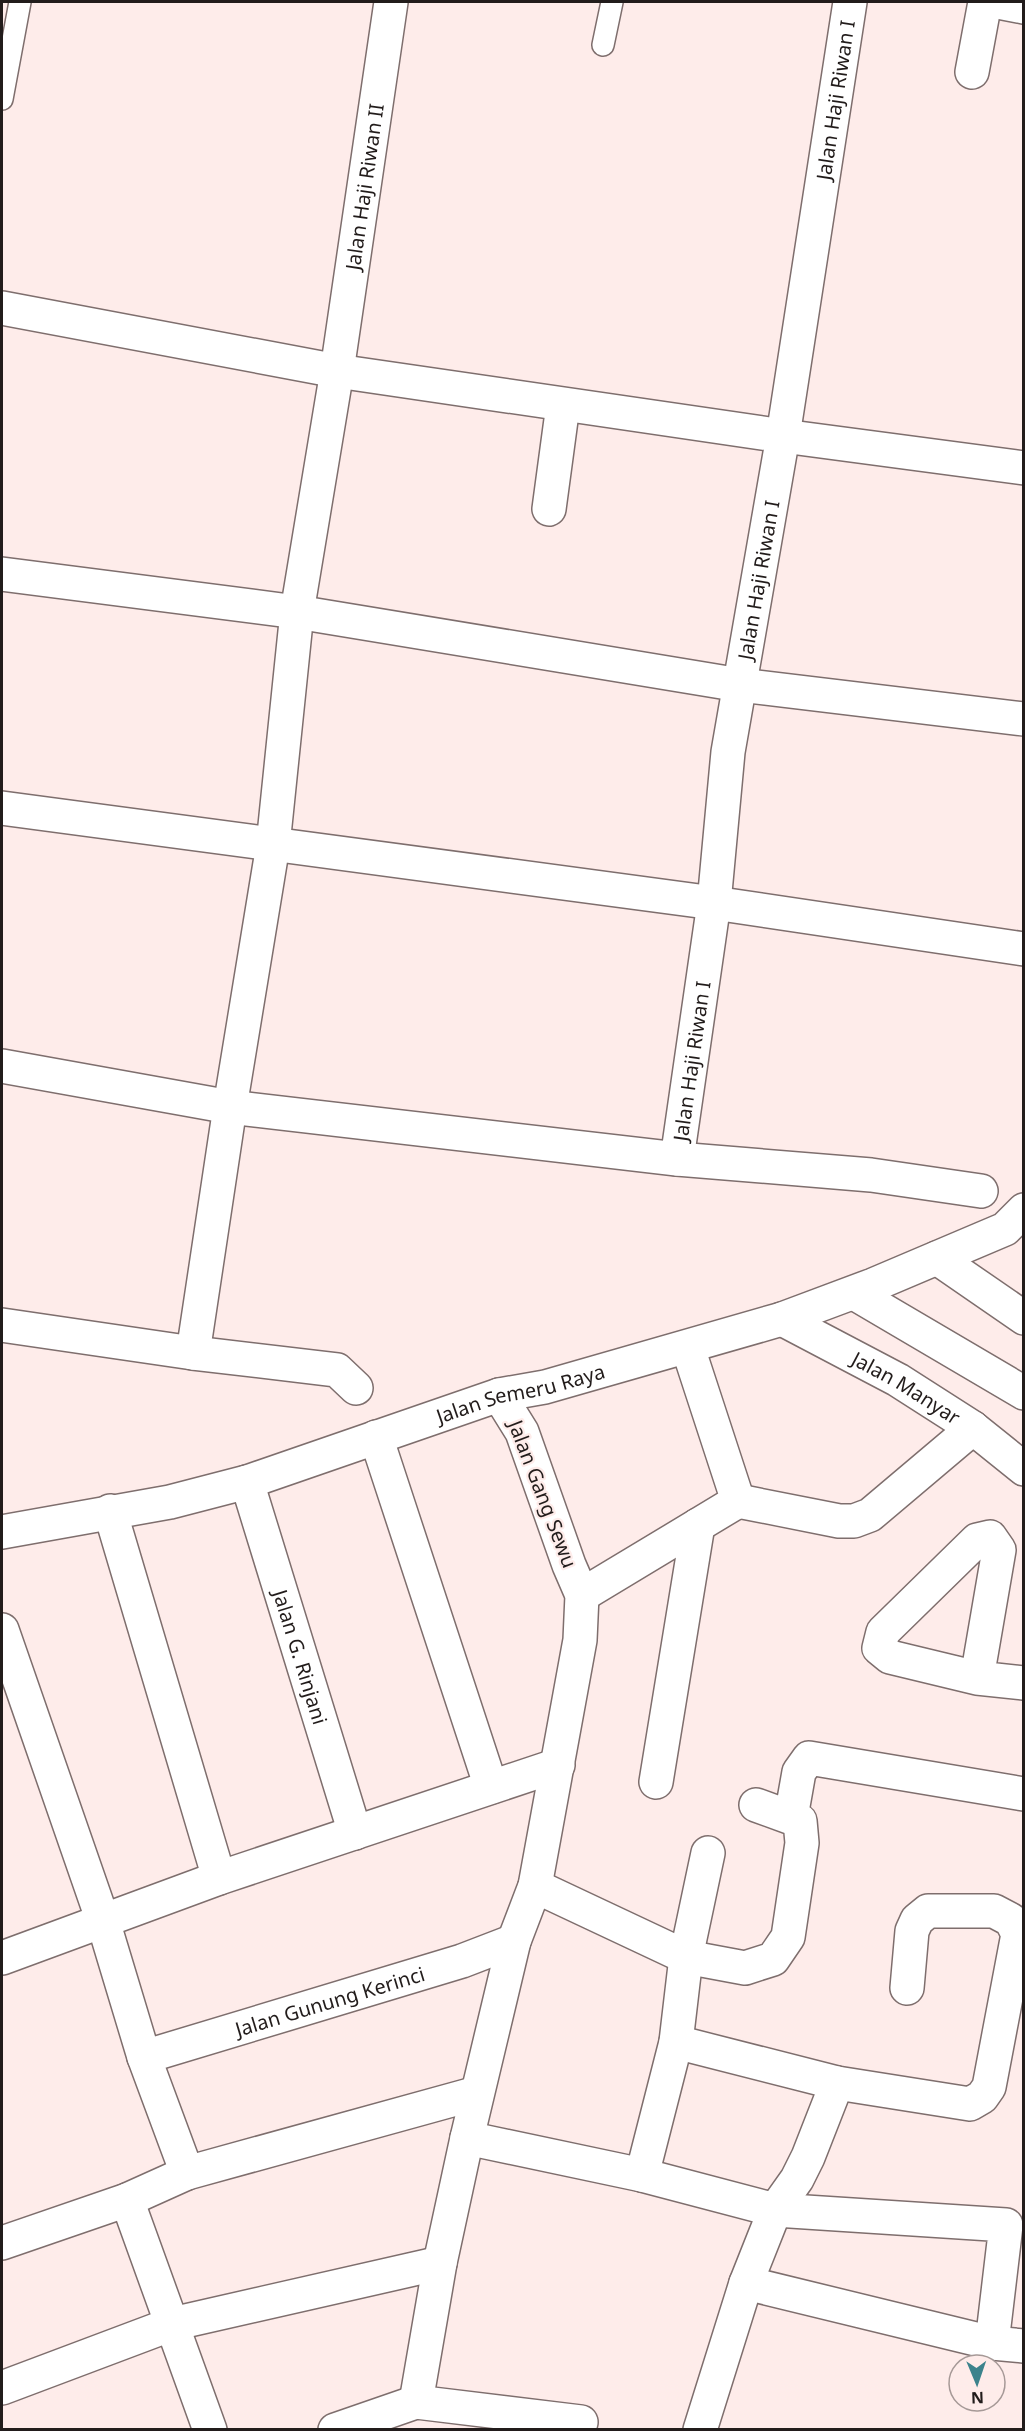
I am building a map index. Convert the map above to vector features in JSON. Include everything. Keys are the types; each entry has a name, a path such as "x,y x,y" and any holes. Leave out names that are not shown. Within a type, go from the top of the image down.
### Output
{"street":[{"name":"Jalan Haji Riwan II","path":"194,1353 230,1107 273,845 297,612 337,371 391,2"},
{"name":"Jalan Haji Riwan I","path":"677,1159 714,903 728,752 783,436 850,2"},
{"path":"972,72 984,2"},
{"path":"998,2 1023,7"},
{"path":"2,308 337,371 563,405 1023,468"},
{"path":"549,509 563,405"},
{"path":"2,574 297,612 740,685 1023,719"},
{"path":"2,808 714,903 1023,950"},
{"path":"2,1066 230,1107 677,1159 871,1175 981,1191"},
{"name":"Jalan Semeru Raya","path":"2,1532 170,1502 247,1482 500,1395 545,1387 688,1348 782,1319 854,1293 1005,1229 1023,1210"},
{"path":"937,1258 1023,1318"},
{"path":"854,1293 1023,1393"},
{"name":"Jalan Manyar","path":"782,1319 898,1380 973,1428 1023,1469"},
{"path":"2,1325 194,1353 338,1370 356,1388"},
{"path":"688,1348 738,1501"},
{"name":"Jalan Gang Sewu","path":"500,1395 522,1432 569,1566 582,1595"},
{"path":"416,2402 440,2263 477,2093 514,1941 535,1886 580,1640 582,1595 738,1501 839,1521 854,1521 870,1515 973,1428"},
{"path":"376,1437 491,1787"},
{"name":"Jalan G. Rinjani","path":"247,1482 356,1833"},
{"path":"110,1511 219,1878"},
{"path":"656,1782 698,1526"},
{"path":"2,1630 103,1921 144,2057 187,2173"},
{"path":"977,1678 1023,1683"},
{"path":"790,1817 799,1772 809,1758 1023,1794"},
{"path":"2,1958 219,1878 558,1766"},
{"path":"535,1886 686,1957 745,1968 773,1959 788,1937 802,1843 800,1821 756,1805"},
{"path":"642,2175 676,2042 686,1957 708,1853"},
{"path":"676,2042 837,2083 970,2104 982,2097 989,2087 1018,1934 1011,1920 994,1911 928,1911 917,1920 912,1931 907,1988"},
{"name":"Jalan Gunung Kerinci","path":"144,2057 462,1961 514,1941"},
{"path":"700,2430 746,2283 776,2210 797,2179 808,2157 837,2083"},
{"path":"2,2242 127,2200 187,2173 477,2093"},
{"path":"467,2138 642,2175 776,2210 1015,2226 1008,2344 887,2319 746,2283"},
{"path":"127,2200 210,2430"},
{"path":"2,2388 172,2324 440,2263"},
{"path":"335,2430 416,2402 581,2422 579,2430"}],"lane":[{"path":"2,99 20,2"},
{"path":"603,45 612,2"}]}
